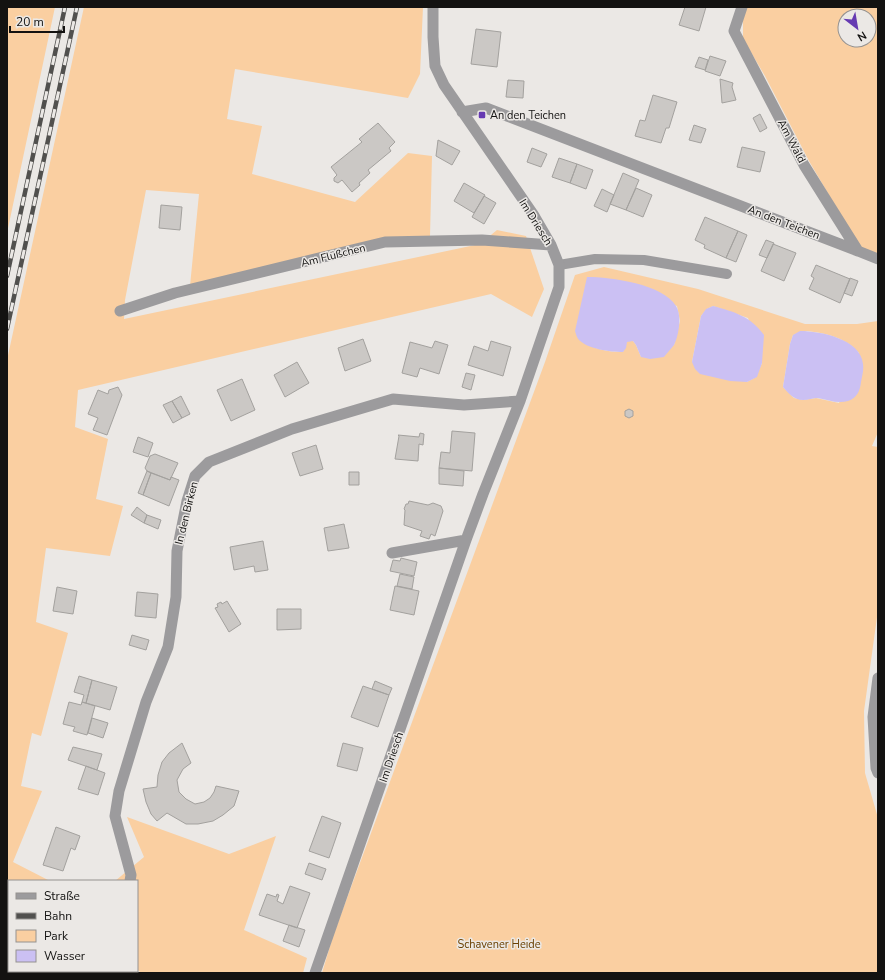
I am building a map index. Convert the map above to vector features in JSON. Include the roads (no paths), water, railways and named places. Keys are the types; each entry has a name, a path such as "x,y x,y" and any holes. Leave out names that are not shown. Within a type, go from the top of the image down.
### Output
{"street":[{"name":"Im Driesch","path":"315,973 466,540 520,401 559,287 559,265 552,245 533,214 444,85 435,66 433,7"},
{"name":"Am Wald","path":"742,7 734,31 804,165 858,251"},
{"name":"An den Teichen","path":"462,112 486,108 858,251"},
{"name":"Am Flüßchen","path":"120,311 175,293 385,242 482,240 552,245"},
{"path":"858,251 878,259"},
{"name":"In den Birken","path":"130,880 131,875 114,816 119,791 146,702 168,647 176,597 177,550 187,500 195,476 210,462 292,430 393,399 464,405 520,401"},
{"path":"392,553 466,540"},
{"path":"878,678 873,717 878,773"}],"lane":[{"path":"559,265 595,258 644,260 727,274"}],"water":[{"path":"587,277 609,278 636,283 660,292 669,298 678,310 679,325 674,345 664,357 650,359 641,357 633,341 627,342 626,348 623,352 606,351 593,348 579,340 575,331"},
{"path":"713,306 728,310 748,319 764,335 762,363 757,377 747,382 730,381 700,374 695,369 692,362 701,316 706,309"},
{"path":"800,331 808,331 838,338 855,348 861,355 863,368 860,388 858,394 854,398 848,401 840,402 818,398 800,400 787,392 783,387 790,344 793,335"}],"railway":[{"path":"7,276 65,7"},
{"path":"7,329 77,7"}],"place":[{"name":"An den Teichen","path":"482,115"}],"park label":[{"name":"Schavener Heide","path":"499,944"}]}
